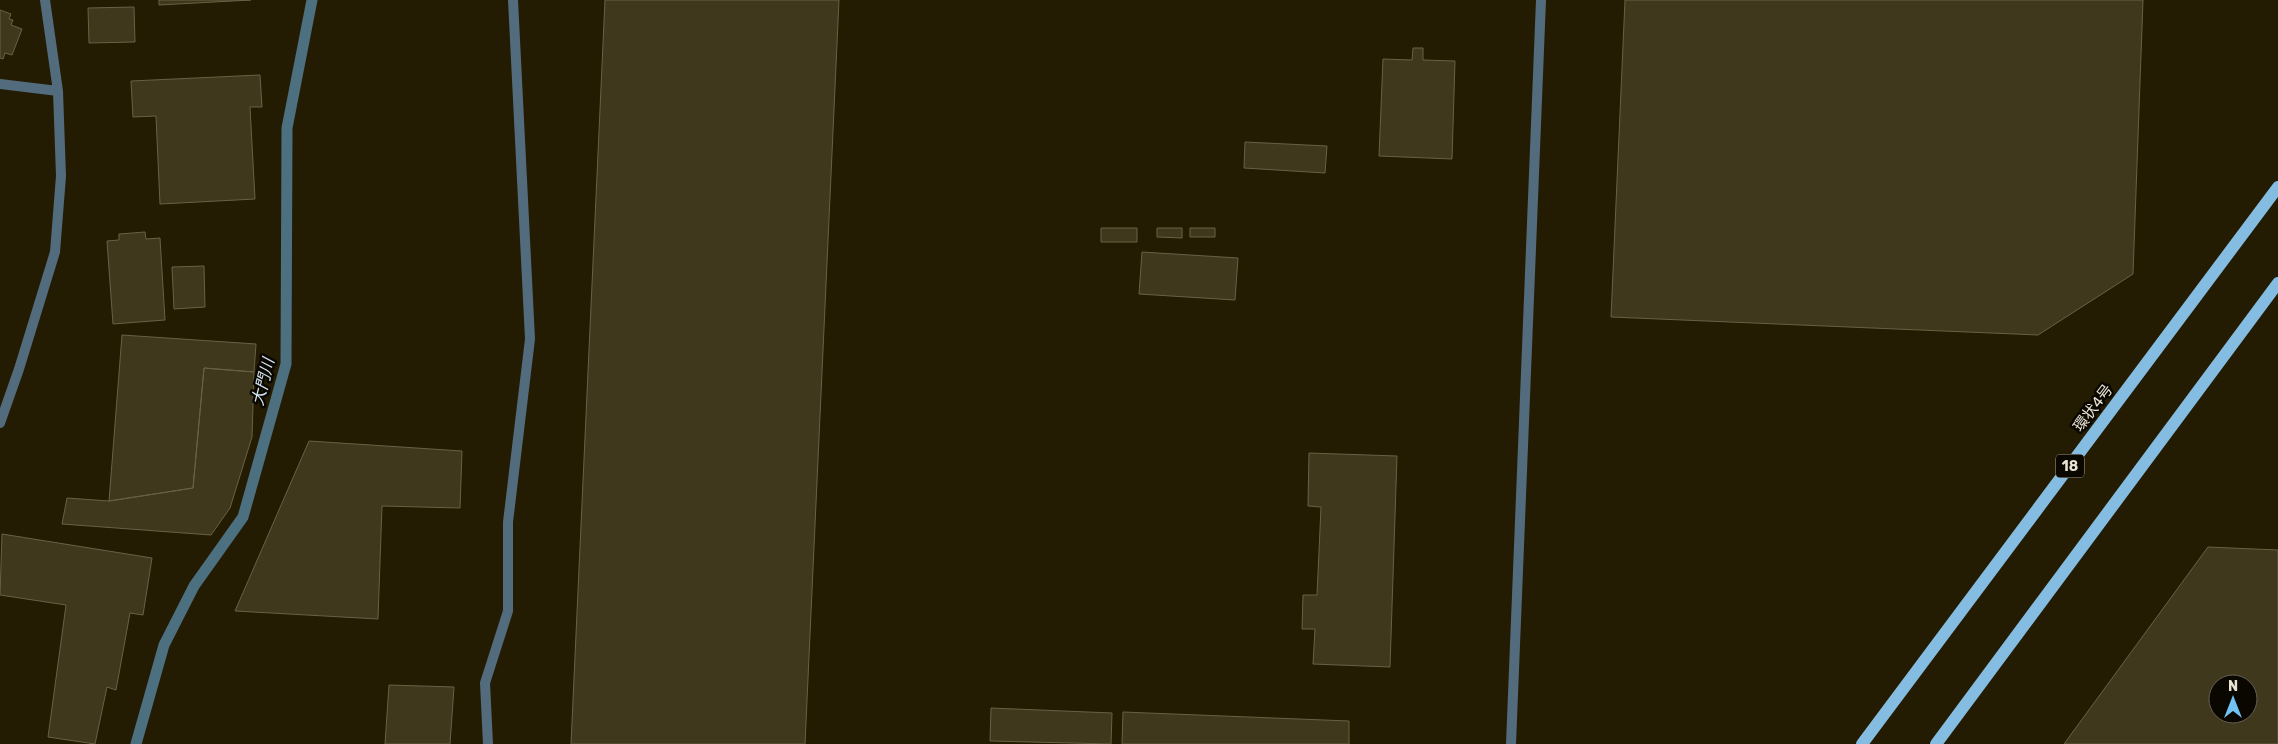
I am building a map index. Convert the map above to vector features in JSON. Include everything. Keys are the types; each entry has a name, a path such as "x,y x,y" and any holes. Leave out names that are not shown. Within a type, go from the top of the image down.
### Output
{"main road":[{"name":"環状4号","path":"1862,744 2278,187"},
{"path":"1936,744 2278,283"}],"street":[{"path":"0,423 19,369 55,252 61,176 58,90 45,0"},
{"path":"488,744 485,683 508,611 508,522 530,339 513,0"},
{"path":"1511,744 1541,0"},
{"path":"0,84 58,90"}],"building":[{"path":"159,0 251,0 159,5"},
{"path":"605,0 839,0 805,744 571,744"},
{"path":"1625,0 2143,0 2133,274 2038,335 1611,317"},
{"path":"134,7 135,42 89,43 88,8"},
{"path":"0,10 11,14 9,19 13,20 11,25 22,29 12,55 5,53 3,59 0,58"},
{"path":"1413,48 1423,48 1423,60 1455,61 1452,159 1379,156 1383,59 1412,60"},
{"path":"260,75 262,107 250,107 255,199 160,204 156,116 133,117 131,81"},
{"path":"1245,142 1327,146 1325,173 1244,168"},
{"path":"1101,228 1137,228 1137,242 1101,242"},
{"path":"1157,228 1182,228 1182,238 1157,237"},
{"path":"1190,228 1215,228 1215,237 1190,237"},
{"path":"145,232 146,239 160,238 165,320 113,324 107,241 119,240 119,234"},
{"path":"1142,252 1238,258 1235,300 1139,294"},
{"path":"204,266 205,307 174,309 172,267"},
{"path":"122,335 256,344 254,372 204,368 193,488 109,501"},
{"path":"204,368 254,372 252,437 230,508 211,535 62,524 67,498 109,501 193,488"},
{"path":"309,441 462,451 460,508 382,506 378,619 235,611"},
{"path":"1309,453 1397,456 1390,667 1313,664 1315,629 1302,629 1303,595 1317,595 1321,507 1308,506"},
{"path":"2,534 152,558 143,615 130,613 116,690 107,687 95,744 48,737 66,605 0,595"},
{"path":"2208,547 2278,550 2278,744 2064,744"},
{"path":"389,685 454,687 450,744 385,744"},
{"path":"991,708 1112,713 1111,744 990,741"},
{"path":"1123,712 1349,721 1349,744 1122,744"}],"waterway":[{"name":"大門川","path":"136,744 164,645 194,586 243,517 286,364 287,128 312,0"}]}
